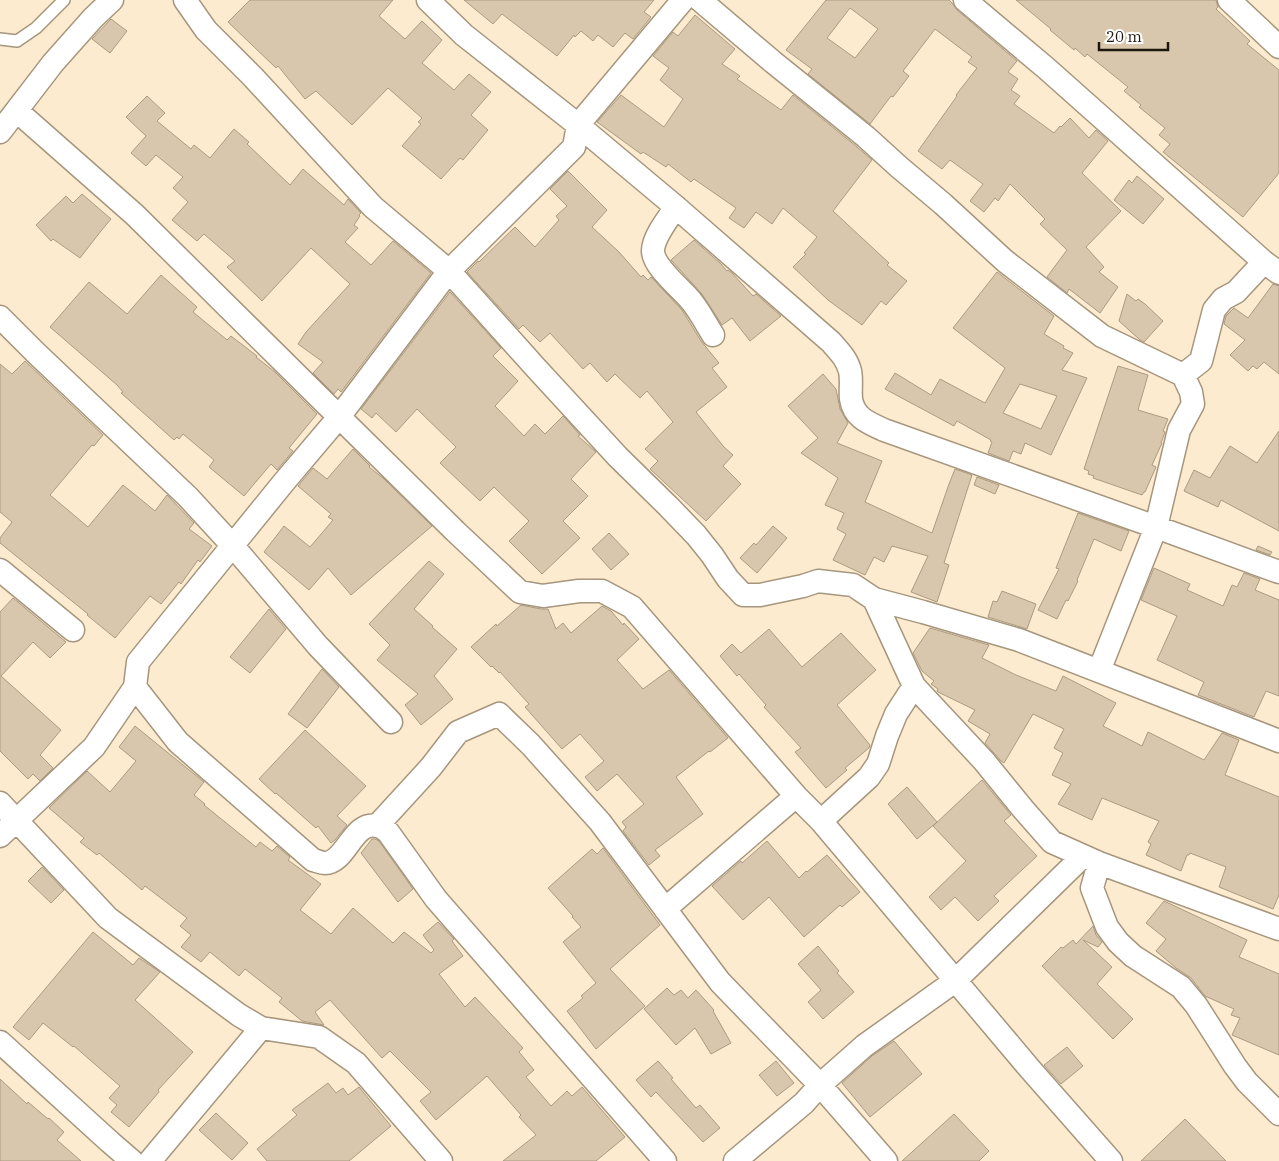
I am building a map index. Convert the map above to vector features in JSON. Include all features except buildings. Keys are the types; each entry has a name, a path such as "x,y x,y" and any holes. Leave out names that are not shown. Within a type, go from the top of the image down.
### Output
{"street":[{"path":"0,132 53,63 93,18 112,0"},
{"path":"185,0 206,30 253,77 374,207 449,271 618,457 696,535 728,580 743,595 760,596 818,581 853,585 874,599 1018,640 1279,741"},
{"path":"428,0 464,35 578,125 676,207 831,342 846,360 850,372 851,400 863,421 1279,572"},
{"path":"0,836 94,747 135,687 138,662 284,482 339,418 449,271 574,147 578,125 684,0"},
{"path":"700,0 772,62 866,137 1005,261 1102,336 1183,374 1191,392 1193,404 1179,430 1156,527 1099,671"},
{"path":"964,0 1046,68 1271,268 1223,299 1214,310 1201,361 1183,374"},
{"path":"1229,0 1279,47"},
{"path":"17,111 135,214 339,418 520,592 543,596 602,590 632,607 796,796 821,821 1111,1161"},
{"path":"676,207 659,232 653,250 654,256 662,270 692,302 713,334"},
{"path":"0,317 188,497 233,546 318,646 391,722"},
{"path":"0,570 73,630"},
{"path":"874,599 914,686 984,761 1052,842 1091,859 1279,928"},
{"path":"821,821 869,777 878,764 886,736 896,714 914,686"},
{"path":"135,687 178,742 314,860 323,864 332,862 338,858 354,837 366,827 377,826 388,832 436,899 665,1161"},
{"path":"377,826 431,767 458,732 498,714 531,745 600,822 720,982 820,1085 886,1161"},
{"path":"665,909 796,796"},
{"path":"0,803 108,918 239,1015 261,1028 319,1037 356,1063 441,1161"},
{"path":"735,1161 804,1104 820,1085 864,1046 956,981 1091,859"},
{"path":"1091,859 1092,888 1107,927 1118,942 1133,956 1181,987 1196,1005 1247,1082 1279,1114"},
{"path":"150,1161 261,1028"},
{"path":"0,1042 132,1161"}],"lane":[{"path":"0,39 17,41 36,28 64,0"}]}
